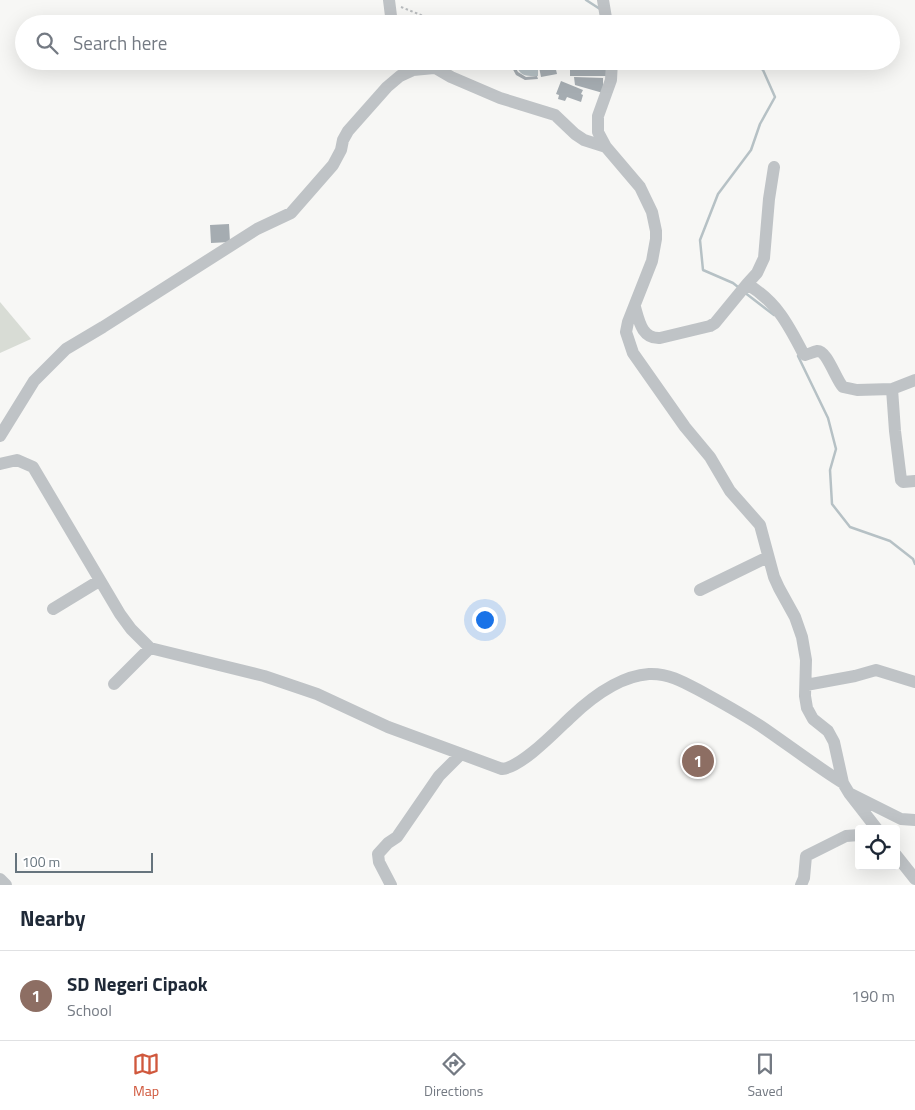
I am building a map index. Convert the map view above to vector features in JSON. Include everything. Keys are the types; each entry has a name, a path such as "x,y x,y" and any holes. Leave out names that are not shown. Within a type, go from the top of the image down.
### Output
{"street":[{"path":"603,1 605,15"},
{"path":"389,2 391,15"},
{"path":"0,436 34,381 66,349 257,229 291,213 333,165 348,131 387,87 405,74 415,70"},
{"path":"439,70 500,98 555,115 584,140 606,147"},
{"path":"612,70 611,80 599,112 597,126 600,138 640,187 652,212 656,231 652,261 626,332 633,353 685,427 710,457 730,491 760,525 768,557 779,588 799,626 806,660 805,696 807,708 813,719 828,731 834,742 846,788 875,825"},
{"path":"635,307 645,333 654,338 710,326 715,323 757,273 764,258 774,167"},
{"path":"744,287 767,297 790,327 803,354 816,351 821,352 828,360 843,387 857,390 892,389 915,380"},
{"path":"892,389 894,431 901,480 903,482 915,481"},
{"path":"0,464 17,460 33,467 99,581 131,629 150,648 273,679 317,694 388,727 502,769 509,768 528,756 583,706 603,691 626,678 661,674 686,682 764,728 846,788 901,819 915,820"},
{"path":"700,590 768,557"},
{"path":"53,609 99,581"},
{"path":"114,684 150,648"},
{"path":"806,686 876,670 915,682"},
{"path":"391,885 378,862 378,854 388,843 397,837 439,776 461,754"},
{"path":"801,885 804,878 806,856 846,836 855,835"},
{"path":"900,860 915,879"},
{"path":"0,879 6,885"}],"path":[{"path":"389,2 422,15"}],"shaded area":[{"path":"518,70 538,70 538,76 531,76 521,73"},
{"path":"0,302 31,339 0,353"}],"building":[{"path":"513,70 517,70 526,77 537,76 538,79 525,80 516,75"},
{"path":"540,70 556,70 557,74 541,77"},
{"path":"570,70 608,70 608,76 570,76"},
{"path":"574,77 603,78 603,93 575,85"},
{"path":"561,81 583,90 581,102 567,97 565,101 558,99 559,95 556,94"},
{"path":"229,224 230,242 211,243 210,225"}],"waterway":[{"path":"586,0 600,9"},
{"path":"738,287 703,270 700,240 718,194 751,150 760,124 775,97 763,70"},
{"path":"744,292 774,315"},
{"path":"798,356 828,418 836,449 830,470 832,504 850,527 890,541 913,559 915,564"}],"place":[{"name":"SD Negeri Cipaok","path":"698,761"}]}
